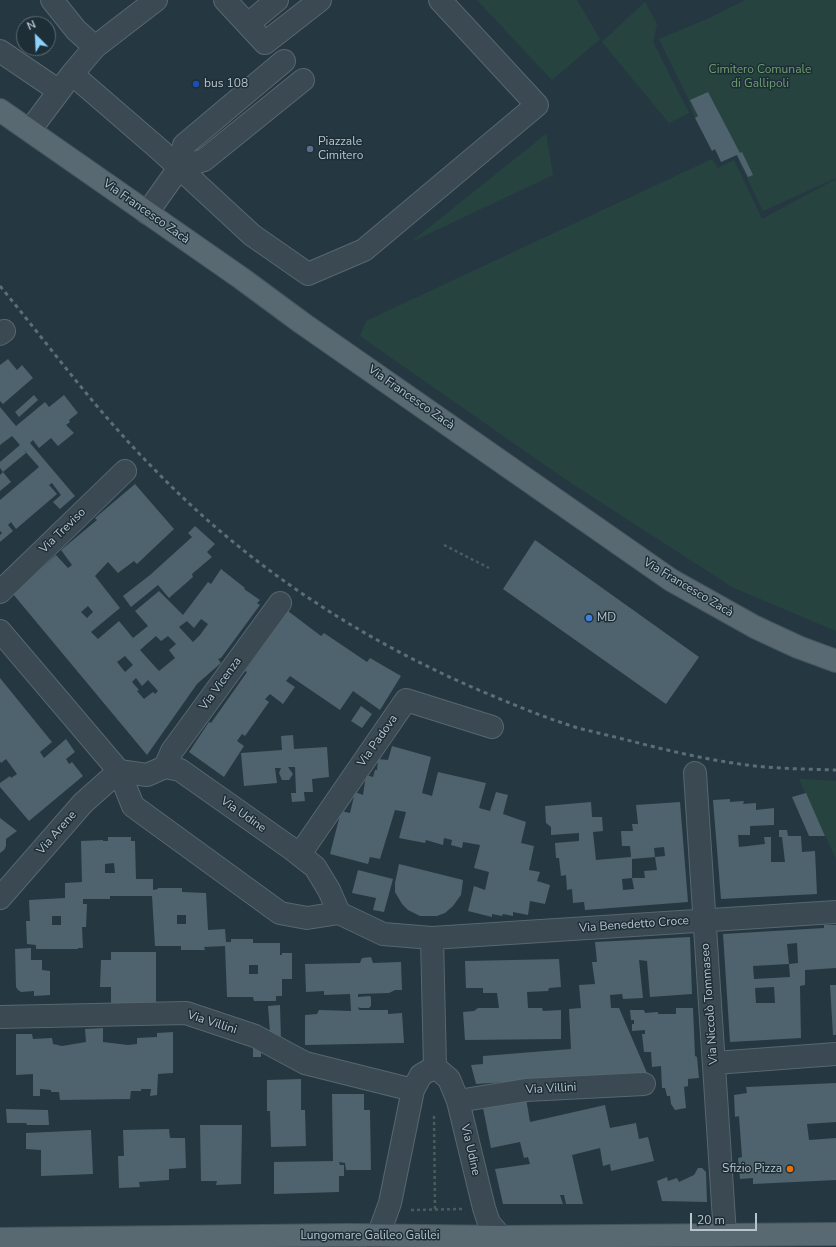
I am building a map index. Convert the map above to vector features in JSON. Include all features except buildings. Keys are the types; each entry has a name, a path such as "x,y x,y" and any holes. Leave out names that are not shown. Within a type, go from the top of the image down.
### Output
{"main road":[{"name":"Via Francesco Zacà","path":"0,110 242,278 302,323 671,580 755,627 798,647 836,661"},
{"name":"Lungomare Galileo Galilei","path":"0,1239 501,1242 725,1241 836,1234"}],"street":[{"path":"52,0 76,30 95,47"},
{"path":"30,130 65,83 95,47 156,0"},
{"path":"225,0 265,43 320,0"},
{"path":"248,24 277,0"},
{"path":"0,51 65,83 179,168 252,235 308,274 364,250 537,105 440,0"},
{"path":"147,212 179,168 184,145 284,61"},
{"path":"179,168 204,160 303,80"},
{"name":"Via Treviso","path":"0,592 125,471"},
{"name":"Via Vicenza","path":"165,767 172,751 280,603"},
{"path":"0,631 119,771 133,806 280,913 307,918 339,913 383,934 432,938 435,1067 421,1076 413,1090 390,1203 378,1241"},
{"name":"Via Padova","path":"300,854 406,700 492,727"},
{"path":"119,771 147,775 165,767"},
{"name":"Via Udine","path":"165,767 180,770 300,854 315,867 329,890 339,913"},
{"name":"Via Arene","path":"0,898 83,803 119,771"},
{"name":"Via Niccolò Tommaseo","path":"695,773 715,1062 725,1241"},
{"name":"Via Benedetto Croce","path":"432,938 836,912"},
{"name":"Via Villini","path":"0,1017 186,1013 255,1036 305,1063 413,1090"},
{"path":"715,1062 836,1054"},
{"name":"Via Udine","path":"435,1067 449,1079 458,1101 484,1208 489,1223 501,1242"},
{"name":"Via Villini","path":"458,1101 526,1090 644,1084"}],"path":[{"path":"444,545 489,568"},
{"path":"434,1116 435,1210"},
{"path":"405,1210 463,1209"}],"green space":[{"path":"477,0 577,0 600,39 552,80"},
{"name":"Cimitero Comunale di Gallipoli","path":"745,0 836,0 836,178 763,211 736,155 721,162 715,149 712,151 695,118 687,96 659,39 707,19"},
{"path":"645,2 657,24 653,42 689,113 669,123 602,42"},
{"path":"546,134 553,175 411,242"},
{"path":"712,159 718,168 734,160 762,219 836,179 836,631 732,587 565,479 360,336 366,321"},
{"path":"799,779 836,781 836,859"}],"railway":[{"path":"0,286 115,427 156,471 193,507 271,572 356,628 401,653 446,675 525,709 578,728 675,752 739,764 765,767 836,770"}],"place":[{"name":"bus 108","path":"196,84"},
{"name":"Piazzale Cimitero","path":"310,149"},
{"name":"MD","path":"589,618"},
{"name":"Sfizio Pizza","path":"790,1169"}]}
